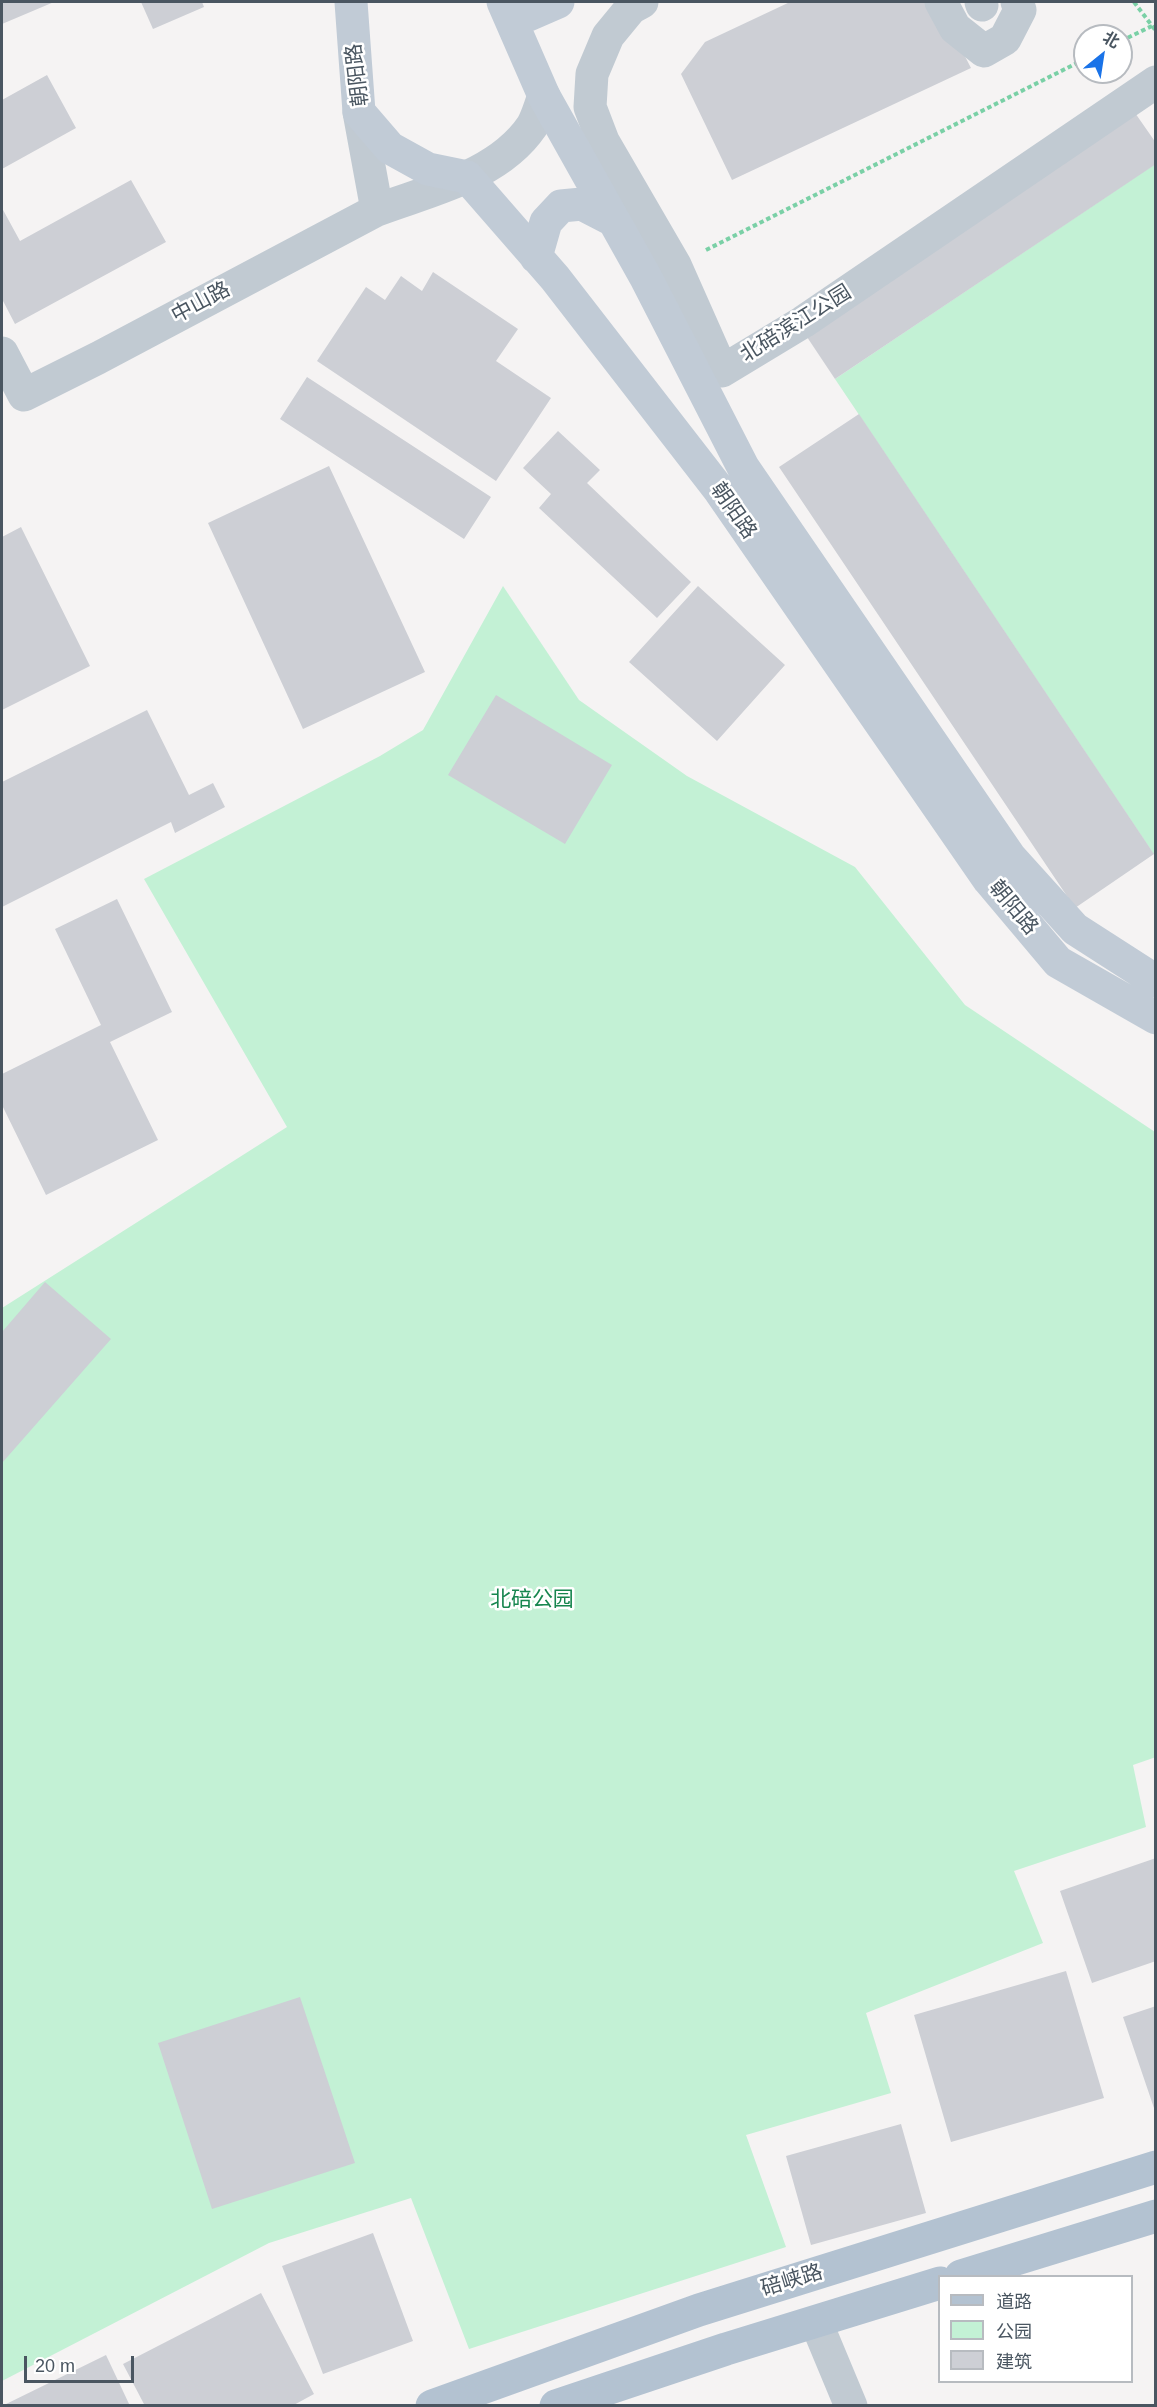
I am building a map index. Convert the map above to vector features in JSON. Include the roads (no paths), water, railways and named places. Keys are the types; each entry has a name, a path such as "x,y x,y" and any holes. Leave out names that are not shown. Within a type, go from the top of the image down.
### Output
{"main road":[{"name":"碚峡路","path":"432,2406 699,2310 1155,2167"},
{"path":"967,2275 1155,2216"},
{"path":"556,2406 938,2283"}],"street":[{"name":"朝阳路","path":"351,2 359,112 390,148 428,169 467,177 555,278 720,491 988,880 1058,962 1155,1018"},
{"path":"558,2 508,12 544,96 646,278 744,467 1010,857 1075,929 1155,981"},
{"name":"北碚滨江公园","path":"642,2 631,8 608,36 592,74 590,107 603,141 675,265 722,371 803,322 1155,82"},
{"path":"941,2 955,28 984,51 1005,39 1020,10 1017,2"},
{"name":"中山路","path":"2,353 24,394 98,358 377,210 467,177 501,159 532,126 544,96"},
{"path":"359,112 377,210"},
{"path":"536,257 546,222 561,206 582,204 613,220"},
{"path":"816,2322 851,2406"}],"park label":[{"name":"北碚公园","path":"532,1600"}]}
